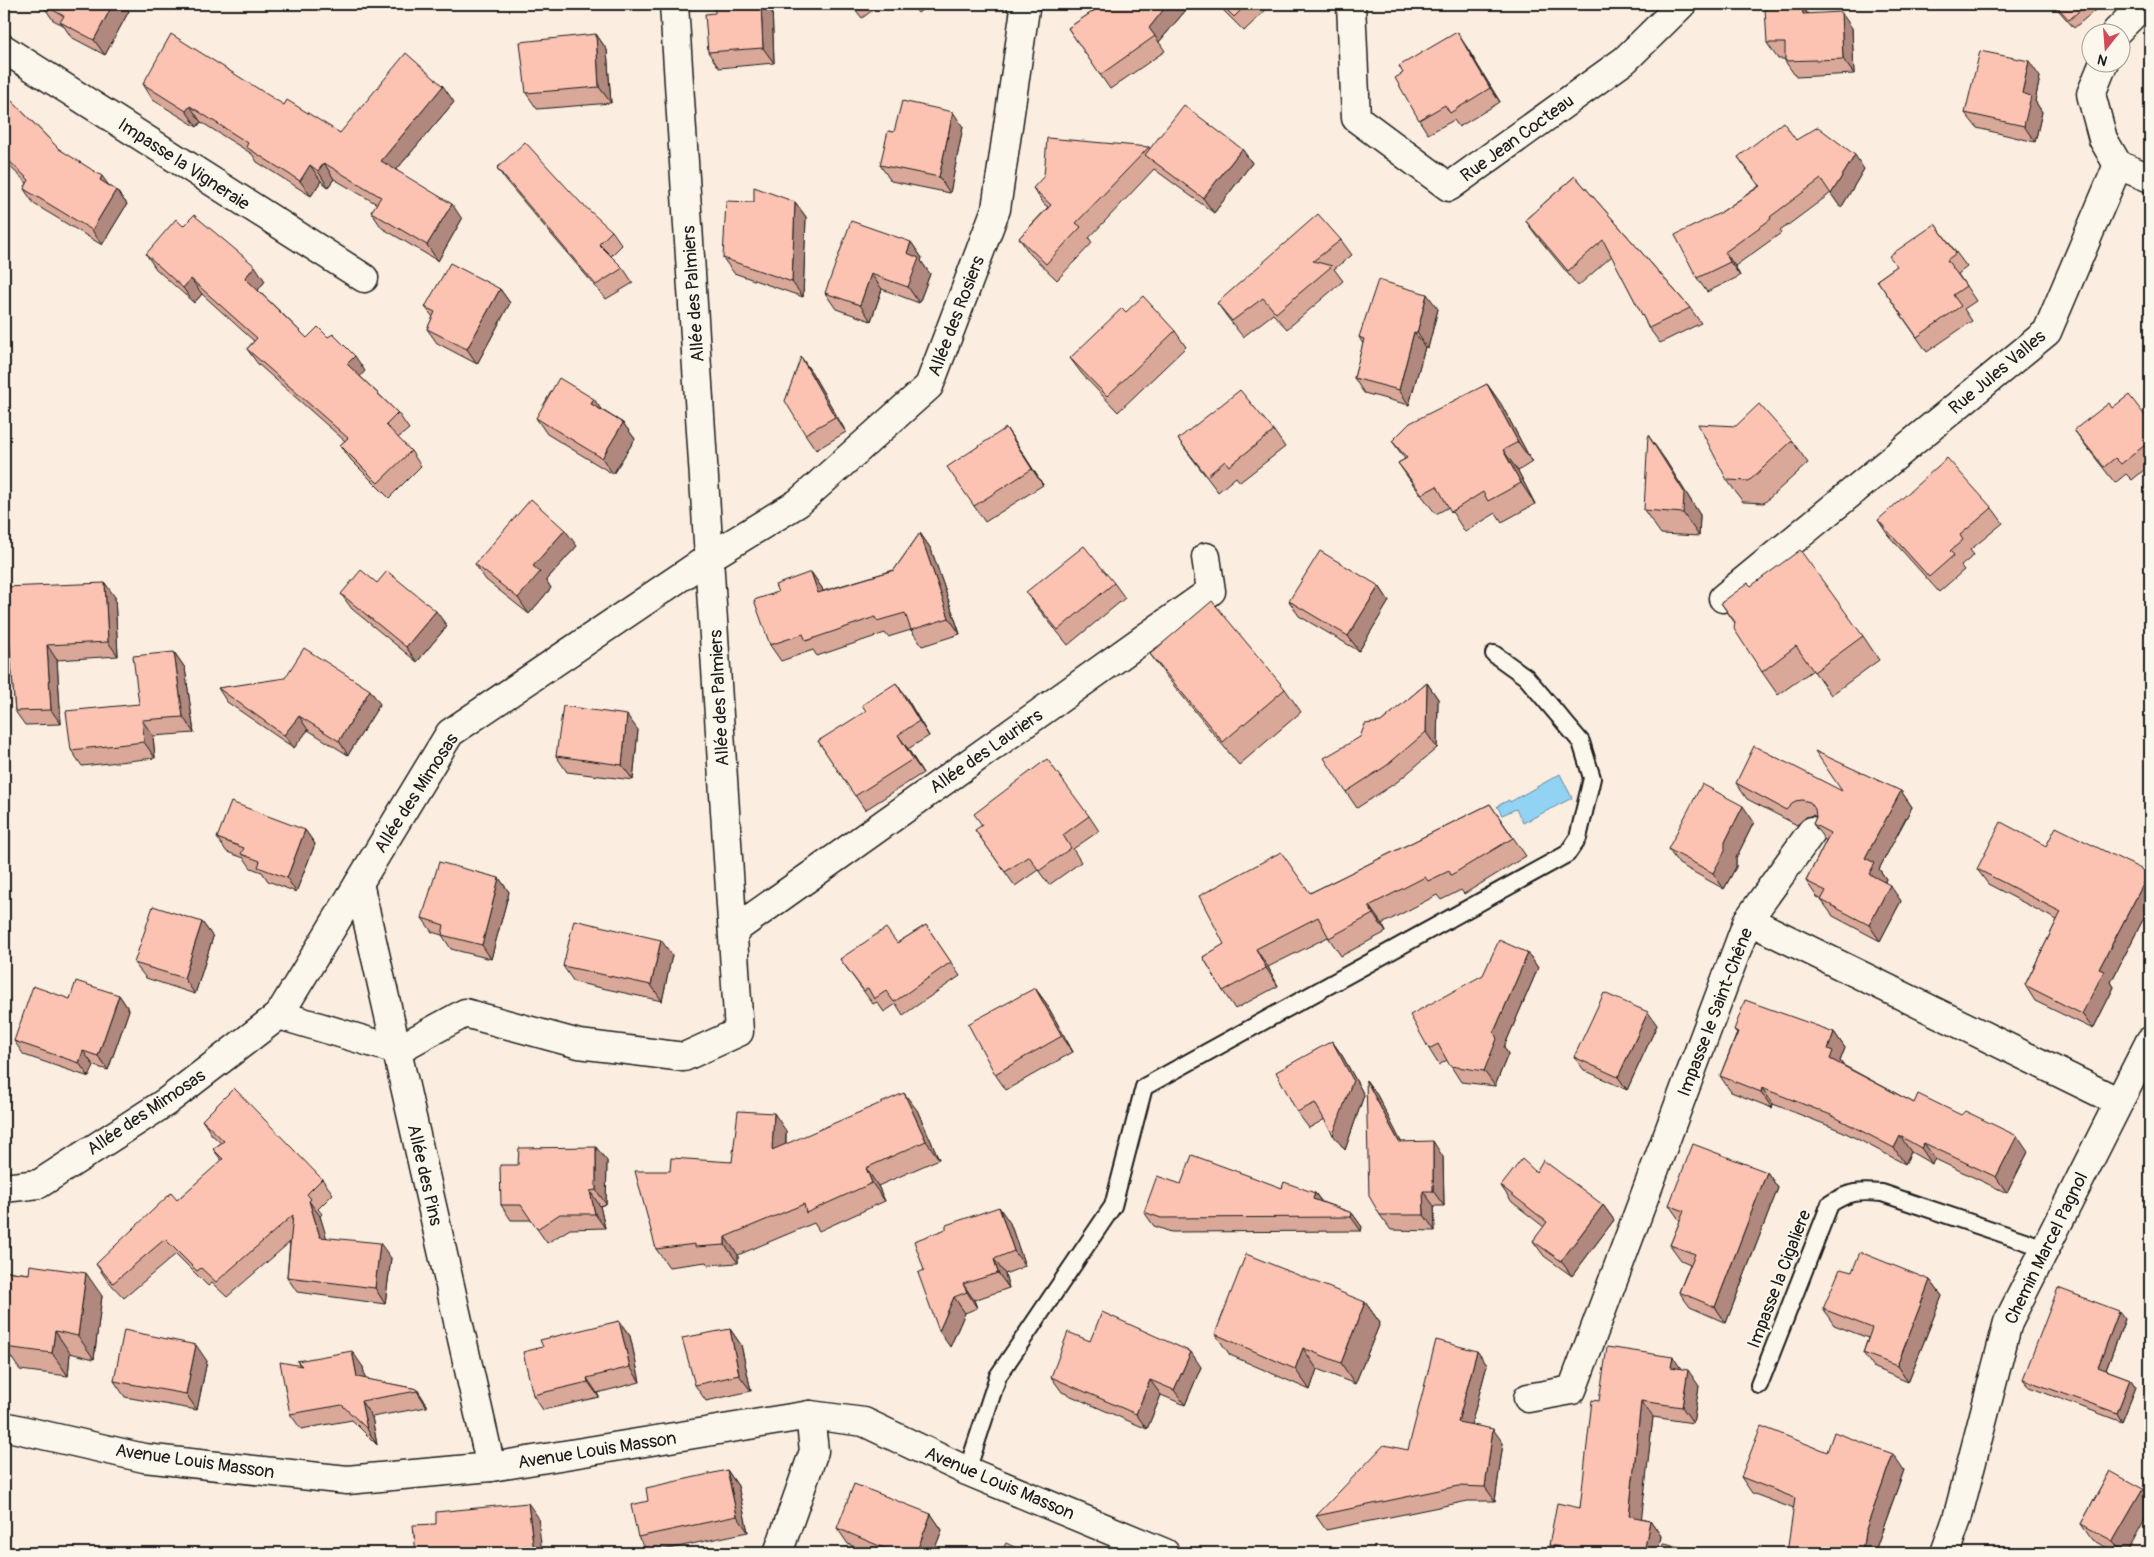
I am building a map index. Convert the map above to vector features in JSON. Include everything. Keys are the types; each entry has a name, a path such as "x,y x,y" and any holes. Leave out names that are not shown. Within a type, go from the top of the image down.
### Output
{"street":[{"name":"Allée des Palmiers","path":"397,1050 465,1013 579,1044 684,1057 739,1032 674,4"},
{"name":"Rue Jean Cocteau","path":"1351,4 1356,118 1449,187 1625,60 1682,4"},
{"path":"2126,22 2144,4"},
{"name":"Allée des Rosiers","path":"710,557 798,503 929,386 996,209 1025,6"},
{"name":"Impasse la Vigneraie","path":"4,49 364,278"},
{"path":"2100,72 2091,94 2103,139 2118,166 2150,178"},
{"name":"Rue Jules Valles","path":"1723,598 2047,332 2118,166"},
{"name":"Allée des Mimosas","path":"4,1188 39,1184 166,1102 279,1015 450,732 710,557"},
{"name":"Allée des Lauriers","path":"732,931 1212,592 1206,557"},
{"path":"1748,920 1812,831"},
{"name":"Allée des Pins","path":"359,883 491,1467"},
{"name":"Impasse le Saint-Chêne","path":"1528,1398 1572,1390 1748,920 2118,1102"},
{"path":"279,1015 397,1050"},
{"name":"Chemin Marcel Pagnol","path":"1945,1553 1957,1519 2008,1322 2150,1041"},
{"path":"778,1553 814,1451 810,1415"},
{"name":"Avenue Louis Masson","path":"4,1426 144,1458 347,1480 491,1467 810,1415 864,1422 967,1471 1165,1553"}],"lane":[{"path":"967,1471 998,1376 1113,1206 1144,1087 1567,854 1578,838 1592,778 1580,742 1526,677 1494,654"},
{"name":"Impasse la Cigaliere","path":"1759,1385 1830,1204 1844,1194 1863,1191 1882,1193 2045,1248"}],"water":[{"path":"1560,774 1572,798 1523,823 1516,809 1502,815 1497,806 1509,800 1510,802"}],"building":[{"path":"42,4 113,4 94,40 60,22 64,16"},
{"path":"715,4 761,4 763,48 708,52 705,14 715,13"},
{"path":"1104,4 1168,4 1149,28 1155,36 1100,75 1068,28"},
{"path":"1221,4 1247,4 1234,17"},
{"path":"2055,4 2087,4 2069,20"},
{"path":"1802,6 1803,14 1841,12 1843,59 1785,61 1785,43 1767,43 1765,8"},
{"path":"1457,32 1490,88 1450,113 1445,105 1419,120 1395,78 1403,73 1399,66"},
{"path":"171,34 284,105 287,100 340,133 406,53 443,86 381,161 452,204 427,245 371,212 381,197 324,163 318,171 310,165 300,181 246,147 248,143 190,106 186,111 143,84"},
{"path":"596,34 599,87 526,93 520,42"},
{"path":"1980,51 2029,61 2022,93 2031,96 2024,126 1965,113"},
{"path":"4,93 59,149 102,176 100,180 116,190 92,230 24,189 29,180 4,156"},
{"path":"902,101 953,112 939,177 880,165 888,131 894,132"},
{"path":"1184,105 1242,149 1203,198 1145,155"},
{"path":"1783,122 1796,140 1818,127 1855,155 1831,194 1821,179 1770,217 1771,219 1725,252 1730,262 1697,278 1675,235 1720,213 1760,186 1738,157"},
{"path":"1047,138 1149,147 1076,223 1081,227 1046,264 1019,238 1051,205 1033,188 1044,176"},
{"path":"525,142 580,202 612,231 599,244 623,268 596,285 497,168"},
{"path":"1575,176 1690,308 1649,328 1603,240 1568,271 1525,220"},
{"path":"754,187 795,202 792,282 723,258 726,201 754,202"},
{"path":"1318,214 1341,240 1313,261 1332,266 1276,313 1263,298 1232,321 1217,303"},
{"path":"194,215 255,266 245,278 307,338 318,327 328,337 333,334 355,356 347,364 398,413 386,425 411,451 378,483 340,445 348,438 247,349 257,338 191,279 183,288 146,254 176,219 183,226"},
{"path":"851,221 911,242 907,253 919,258 908,287 871,274 860,305 825,293"},
{"path":"1935,224 1956,253 1947,260 1966,286 1953,295 1961,306 1917,337 1877,280 1897,266 1889,256"},
{"path":"450,263 500,289 467,349 427,329 435,312 425,307"},
{"path":"1378,280 1427,294 1417,333 1414,332 1399,390 1354,378 1364,339 1359,337"},
{"path":"1143,296 1175,331 1107,396 1070,358 1122,308 1126,312"},
{"path":"2150,308 2150,318 2146,315"},
{"path":"801,357 835,417 805,434 785,401"},
{"path":"559,378 594,399 591,404 623,423 602,458 536,418"},
{"path":"1487,384 1518,442 1503,450 1521,483 1488,501 1483,492 1451,512 1437,486 1422,494 1398,463 1407,458 1392,441 1410,423"},
{"path":"1240,390 1274,431 1229,466 1225,461 1207,476 1178,439"},
{"path":"2129,395 2150,422 2150,441 2121,464 2115,458 2104,467 2074,430 2109,403 2112,408"},
{"path":"1759,404 1792,441 1749,481 1727,480 1698,424 1736,426"},
{"path":"1006,428 1032,469 974,506 947,467"},
{"path":"1648,435 1684,492 1683,513 1644,510"},
{"path":"1947,458 1992,508 1960,535 1963,540 1950,551 1954,555 1929,577 1878,520"},
{"path":"531,499 565,530 533,566 540,572 518,598 475,564"},
{"path":"920,533 949,618 911,630 905,613 877,621 875,617 806,641 803,634 770,645 754,600 778,592 775,585 811,572 818,593 894,570"},
{"path":"1084,546 1114,583 1058,630 1026,592"},
{"path":"1800,550 1863,636 1814,672 1796,646 1762,672 1734,629 1735,622 1721,603 1748,583 1751,586"},
{"path":"1320,551 1379,586 1348,636 1289,601"},
{"path":"361,570 377,583 387,571 436,611 406,647 341,594"},
{"path":"105,583 108,642 47,645 51,710 15,711 5,587"},
{"path":"1212,601 1285,689 1223,742 1150,654"},
{"path":"304,648 370,690 339,741 299,716 284,735 218,688 285,678"},
{"path":"174,652 183,717 142,720 144,742 71,750 66,711 139,704 133,656"},
{"path":"896,683 919,721 898,735 913,759 855,796 818,741 866,711 862,705"},
{"path":"1427,683 1426,732 1386,766 1346,792 1324,758 1360,737 1365,724 1381,722"},
{"path":"563,706 627,715 622,765 556,756"},
{"path":"1754,746 1842,791 1815,751 1901,791 1865,858 1875,863 1869,874 1890,885 1869,925 1821,900 1826,891 1806,881 1830,833 1813,824 1816,817 1815,809 1810,802 1795,801 1786,810 1736,783"},
{"path":"1047,759 1089,816 1063,835 1071,848 1039,871 1029,856 1005,872 975,830 982,825 974,814"},
{"path":"1702,784 1743,806 1725,842 1725,851 1713,873 1668,849"},
{"path":"231,802 305,830 287,878 258,867 260,861 241,854 244,848 217,838"},
{"path":"1490,804 1513,838 1451,875 1449,871 1428,881 1425,877 1369,906 1373,914 1329,938 1318,917 1256,949 1266,968 1223,991 1203,957 1224,944 1199,896 1281,852 1310,893"},
{"path":"2001,822 2046,846 2056,827 2149,873 2099,969 2104,971 2082,1014 2025,985 2061,912 1977,869"},
{"path":"439,862 499,878 482,945 442,935 444,925 422,918"},
{"path":"153,906 202,922 184,978 134,963"},
{"path":"574,920 661,940 651,985 563,966"},
{"path":"926,925 951,962 894,1002 886,991 874,999 868,988 864,991 840,959 886,928 897,943"},
{"path":"1499,940 1528,953 1494,1032 1497,1039 1484,1071 1450,1066 1438,1044 1429,1049 1410,1015 1483,975"},
{"path":"76,981 119,995 98,1056 83,1051 79,1063 14,1041 33,986 70,999"},
{"path":"1035,988 1062,1036 995,1074 968,1024"},
{"path":"1604,993 1648,1012 1618,1077 1574,1057"},
{"path":"1745,1000 1834,1032 1828,1049 1833,1051 1830,1059 1914,1103 1918,1094 1961,1115 1965,1111 2017,1136 1996,1177 1924,1143 1921,1148 1900,1136 1894,1148 1831,1115 1762,1088 1761,1092 1720,1076 1738,1032 1734,1030"},
{"path":"1332,1041 1353,1080 1333,1135 1315,1103 1297,1112 1276,1072"},
{"path":"1366,1080 1399,1142 1433,1141 1433,1191 1423,1191 1424,1215 1380,1215 1369,1196"},
{"path":"234,1088 322,1179 307,1194 311,1199 309,1201 320,1237 380,1243 375,1288 287,1277 293,1215 216,1282 201,1268 197,1271 165,1239 113,1283 96,1264 171,1193 177,1200 223,1159 213,1149 224,1141 202,1120"},
{"path":"904,1093 926,1141 866,1168 872,1183 806,1213 804,1204 725,1237 725,1245 695,1247 695,1244 656,1249 635,1171 670,1171 671,1158 732,1162 738,1111 774,1113 772,1150"},
{"path":"1693,1144 1767,1172 1715,1307 1679,1292 1695,1254 1670,1245 1684,1211 1669,1205"},
{"path":"596,1147 596,1190 590,1191 595,1214 560,1214 537,1229 521,1205 501,1205 500,1165 518,1165 519,1148"},
{"path":"1192,1155 1282,1188 1284,1182 1315,1193 1313,1199 1352,1213 1351,1217 1161,1218 1144,1212 1157,1176 1181,1184"},
{"path":"1522,1159 1536,1172 1543,1160 1603,1205 1561,1261 1533,1241 1547,1222 1501,1186"},
{"path":"999,1207 1014,1251 994,1259 998,1273 963,1284 967,1292 954,1297 939,1331 918,1273 924,1270 914,1241 946,1229 946,1225"},
{"path":"1860,1252 1930,1280 1897,1366 1863,1353 1872,1328 1823,1309 1840,1269 1852,1272"},
{"path":"1246,1254 1365,1302 1341,1363 1303,1348 1295,1369 1215,1334"},
{"path":"30,1265 86,1273 78,1336 55,1331 52,1353 4,1347 4,1271 29,1274"},
{"path":"2058,1288 2119,1311 2098,1367 2130,1379 2117,1413 2023,1379"},
{"path":"1102,1312 1191,1352 1174,1390 1150,1380 1136,1414 1051,1377 1068,1332 1090,1341"},
{"path":"619,1321 630,1367 587,1378 588,1382 533,1395 523,1352 543,1347 540,1340"},
{"path":"730,1329 739,1375 695,1385 682,1338"},
{"path":"124,1330 196,1345 186,1394 114,1381"},
{"path":"1436,1340 1477,1351 1458,1422 1493,1429 1485,1487 1458,1486 1316,1516 1384,1445 1408,1450"},
{"path":"1607,1347 1673,1357 1671,1367 1688,1370 1682,1407 1641,1401 1629,1516 1650,1520 1644,1553 1594,1553 1549,1545 1557,1503 1580,1508 1592,1400 1599,1401"},
{"path":"352,1351 357,1377 417,1389 417,1391 361,1401 367,1429 342,1405 290,1414 280,1362 302,1366 297,1361"},
{"path":"1761,1426 1827,1452 1834,1432 1893,1454 1865,1532 1862,1553 1787,1553 1795,1498 1741,1477"},
{"path":"727,1470 737,1516 638,1537 631,1505 648,1501 646,1488"},
{"path":"2110,1471 2143,1489 2113,1541 2081,1524"},
{"path":"854,1484 931,1514 916,1553 896,1553 837,1528"},
{"path":"528,1503 534,1552 416,1553 413,1525 436,1524 436,1512"},
{"path":"1006,1543 1027,1553 1001,1553"},
{"path":"1663,1544 1717,1553 1662,1553"}]}
